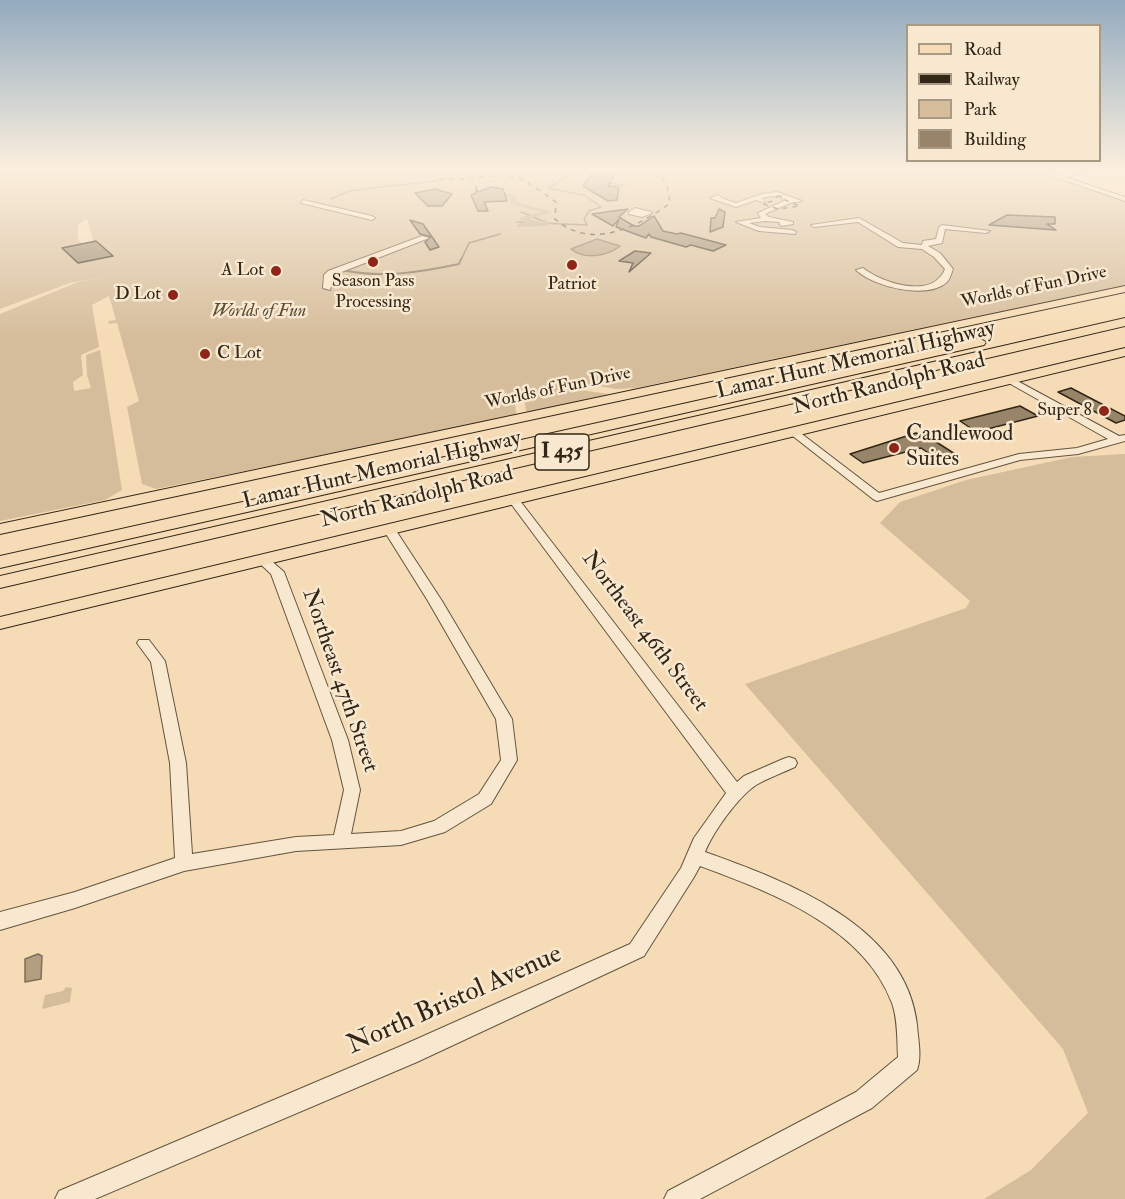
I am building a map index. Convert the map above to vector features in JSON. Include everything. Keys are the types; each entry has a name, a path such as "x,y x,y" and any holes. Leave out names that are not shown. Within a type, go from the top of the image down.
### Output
{"highway":[{"name":"Lamar Hunt Memorial Highway","path":"0,562 1125,309"},
{"name":"Lamar Hunt Memorial Highway","path":"0,582 1125,322"}],"main road":[{"name":"Worlds of Fun Drive","path":"2,530 54,516 1125,289"},
{"name":"North Randolph Road","path":"1,619 262,560 1125,352"}],"street":[{"path":"750,226 759,229 784,226"},
{"path":"860,270 868,277 886,284 913,288 940,285 945,282 949,269 937,255 924,247 901,245 869,226"},
{"path":"924,247 926,243 939,241 942,227 986,231"},
{"path":"327,288 328,275 331,273 425,238"},
{"path":"1010,380 1121,439"},
{"path":"794,432 877,497 1019,457 1078,450 1121,439"},
{"name":"Northeast 46th Street","path":"513,499 736,793"},
{"path":"0,921 75,900 184,863 296,844 400,838 439,827 485,799 509,760 504,718 435,601 389,529"},
{"name":"Northeast 47th Street","path":"277,572 283,555"},
{"name":"Northeast 47th Street","path":"262,560 277,572 340,740 352,790 341,841"},
{"path":"144,643 158,661 178,763 184,863"},
{"name":"North Bristol Avenue","path":"68,1199 409,1054 637,950 688,873 694,856 713,823 736,793 750,781 789,763"},
{"path":"676,1199 864,1100 915,1065 903,1004 894,982 882,963 862,942 821,914 751,877 694,856"}],"green space":[{"name":"Worlds of Fun","path":"0,226 78,226 78,239 83,244 63,248 78,263 99,259 89,226 1125,226 1125,285 636,388 615,389 594,385 573,389 609,394 533,412 526,411 524,399 515,401 516,414 512,417 156,489 142,484 127,407 139,401 117,323 109,324 108,321 116,320 109,296 92,305 99,347 81,355 83,375 73,382 74,391 91,388 87,375 86,355 100,350 122,490 105,500 0,521 0,314 78,282 104,277 70,283 0,309"},
{"path":"1125,454 1125,1199 984,1199 1031,1170 1088,1113 1063,1049 745,684 966,608 970,601 880,523 900,502 966,480 1072,457"},
{"path":"66,987 72,988 70,1002 42,1009 45,995 63,991"}],"shaded area":[{"path":"597,239 620,246 610,252 590,256 571,249"},
{"path":"38,954 42,956 41,979 25,982 25,959"}],"building":[{"path":"414,226 424,226 439,247 430,250 425,242 431,237 420,234"},
{"path":"660,226 663,231 681,233 726,245 713,251 691,245 686,247 651,237 649,234 646,238 616,227"},
{"path":"710,226 723,226 723,227 710,232"},
{"path":"1002,226 1050,226 1056,230"},
{"path":"96,241 113,256 78,263 62,248"},
{"path":"635,251 651,253 629,272 633,263 619,261"},
{"name":"Super 8","path":"1071,388 1125,416 1125,420 1116,423 1058,392"},
{"path":"1020,406 1038,416 980,431 975,431 960,421"},
{"name":"Candlewood Suites","path":"916,433 930,438 955,454 937,459 921,448 863,463 850,454"}],"waterway":[{"path":"461,260 469,243 500,234"},
{"path":"347,271 375,274 403,273 459,264 461,259"}],"railway":[{"path":"566,226 584,233 599,234 631,226"}],"place":[{"name":"Season Pass Processing","path":"373,262"},
{"name":"Patriot","path":"572,265"},
{"name":"A Lot","path":"276,271"},
{"name":"D Lot","path":"173,295"},
{"name":"C Lot","path":"205,354"},
{"name":"Super 8","path":"1104,411"},
{"name":"Candlewood Suites","path":"894,448"}]}
